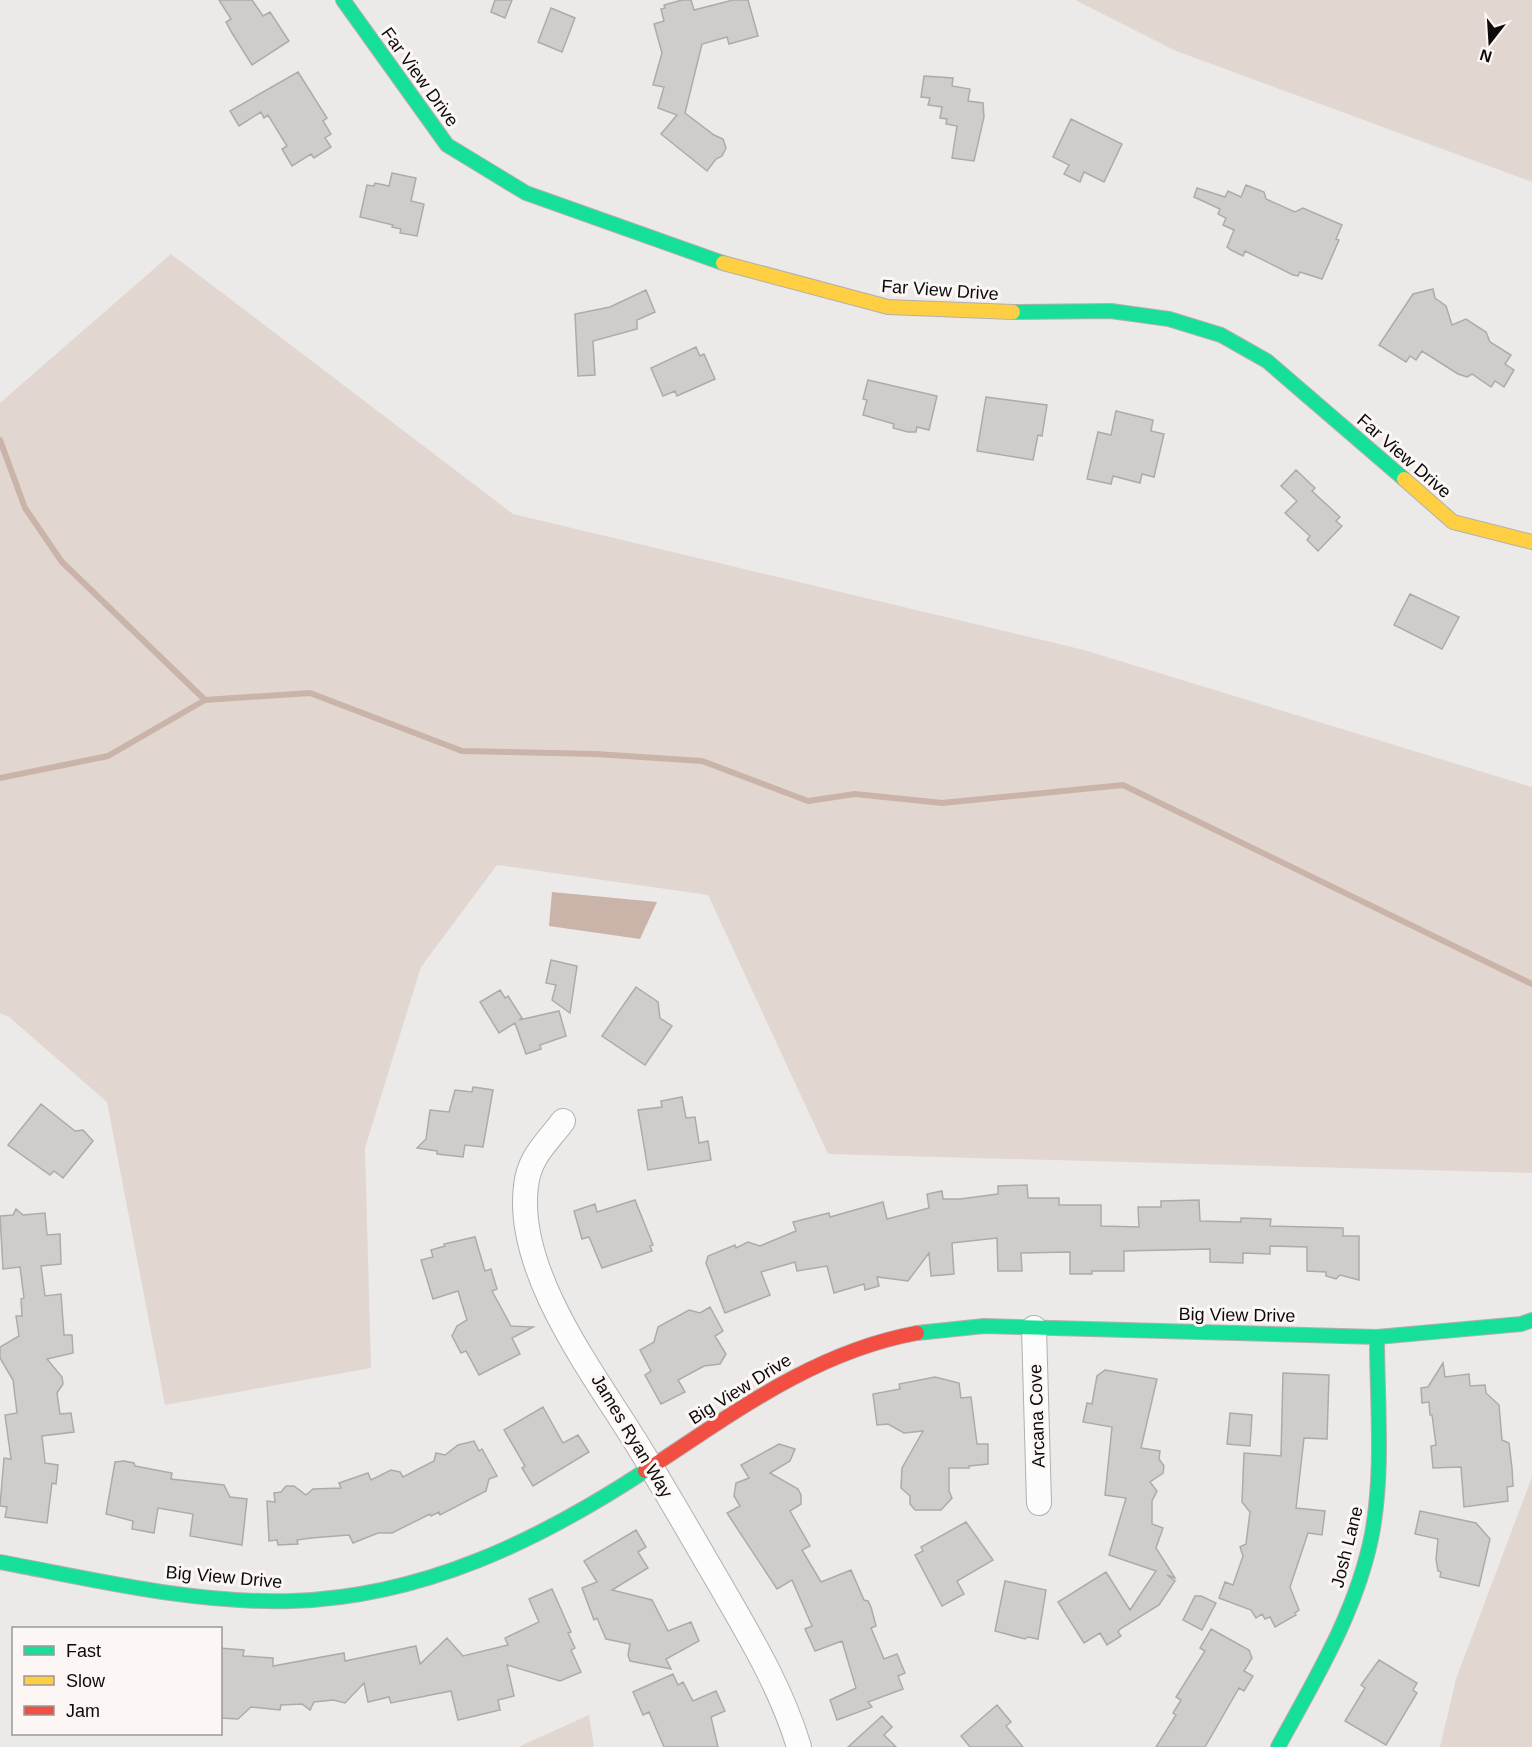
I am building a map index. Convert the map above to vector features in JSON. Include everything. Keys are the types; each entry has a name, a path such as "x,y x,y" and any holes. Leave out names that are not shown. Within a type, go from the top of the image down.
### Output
{"street":[{"name":"Far View Drive","path":"343,0 447,145 526,193 714,261 888,307 998,312 1111,311 1169,319 1221,335 1267,361 1453,522 1532,542"},
{"name":"James Ryan Way","path":"563,1121 530,1164 525,1189 535,1263 552,1306 651,1467 763,1659 784,1700 799,1747"},
{"name":"Big View Drive","path":"0,1562 203,1596 267,1602 385,1591 476,1563 516,1546 651,1467 745,1403 785,1380 855,1349 895,1336 940,1329 984,1326 1377,1337 1521,1324 1532,1320"},
{"name":"Arcana Cove","path":"1034,1328 1039,1503"},
{"name":"Josh Lane","path":"1278,1747 1345,1619 1361,1576 1372,1535 1377,1501 1377,1337"}],"shaded area":[{"path":"1075,0 1532,0 1532,182 1176,51"},
{"path":"171,254 513,514 1084,650 1532,787 1532,1173 828,1154 708,895 497,865 421,967 365,1148 371,1368 165,1405 107,1102 9,1017 0,1013 0,403"},
{"path":"552,892 657,902 640,939 549,926"},
{"path":"1532,1477 1532,1747 1440,1747 1456,1679"},
{"path":"589,1715 594,1747 518,1747"}],"building":[{"path":"219,0 252,0 263,16 270,12 289,41 252,65 226,22 231,19"},
{"path":"495,0 512,0 505,18 491,12"},
{"path":"691,0 694,10 733,0 748,0 758,36 729,44 727,37 702,44 685,113 723,139 726,148 722,156 716,159 707,171 661,134 677,115 658,108 664,87 653,85 662,53 654,24 664,21 661,9 665,8 664,5"},
{"path":"551,8 575,18 562,52 538,42"},
{"path":"298,72 327,118 323,121 331,134 325,138 331,147 314,158 311,154 292,166 282,149 287,146 268,115 264,118 261,112 239,126 230,111"},
{"path":"924,76 953,78 952,86 970,89 968,101 983,103 984,117 974,161 952,158 957,126 946,124 947,119 940,118 942,107 928,105 930,98 921,97"},
{"path":"1071,119 1122,144 1104,182 1084,172 1080,182 1064,174 1069,165 1053,157"},
{"path":"392,173 416,178 411,201 424,204 417,236 400,233 401,229 392,227 393,225 360,217 367,185 374,186 375,183 389,186"},
{"path":"1246,185 1264,192 1266,199 1295,212 1303,208 1342,225 1336,239 1339,240 1322,279 1300,272 1298,276 1293,275 1245,251 1243,256 1227,247 1234,230 1223,225 1226,218 1218,214 1220,209 1194,197 1197,188 1225,197 1228,191 1241,197"},
{"path":"1433,289 1435,298 1446,306 1452,325 1466,319 1486,332 1490,342 1511,355 1505,364 1514,370 1504,387 1495,381 1491,387 1472,374 1467,377 1458,374 1422,351 1416,360 1410,356 1406,362 1379,345 1413,294"},
{"path":"646,290 655,312 637,320 637,329 593,341 595,375 578,376 575,314 610,307"},
{"path":"696,347 700,356 704,354 715,379 677,396 675,391 663,396 651,368"},
{"path":"868,380 937,396 929,430 917,427 916,432 908,432 893,428 894,424 863,415 867,400 863,399"},
{"path":"986,397 1047,405 1042,436 1038,435 1033,460 977,451"},
{"path":"1116,411 1153,420 1151,431 1164,434 1154,477 1142,474 1140,483 1113,476 1111,484 1087,479 1098,432 1111,435"},
{"path":"1296,470 1315,488 1312,491 1340,517 1336,521 1342,526 1318,551 1307,540 1310,536 1285,513 1297,501 1281,486"},
{"path":"1410,594 1459,617 1442,649 1394,625"},
{"path":"551,960 577,966 570,1013 552,1000 556,985 546,983"},
{"path":"636,987 658,1002 660,1018 672,1026 645,1065 602,1036"},
{"path":"500,990 505,998 508,996 522,1018 519,1020 559,1011 566,1036 540,1045 541,1049 526,1054 515,1023 499,1033 480,1002"},
{"path":"473,1087 493,1090 483,1147 465,1145 463,1157 437,1154 437,1151 417,1148 426,1139 430,1110 449,1112 455,1090 472,1092"},
{"path":"682,1097 686,1118 695,1117 699,1143 708,1141 711,1160 648,1170 638,1110 662,1107 661,1101"},
{"path":"41,1104 75,1131 83,1130 93,1141 63,1178 54,1171 50,1175 8,1145"},
{"path":"1027,1185 1028,1198 1059,1198 1059,1205 1101,1205 1101,1226 1139,1227 1138,1207 1161,1207 1161,1201 1199,1200 1200,1221 1241,1222 1241,1218 1271,1219 1270,1226 1343,1228 1343,1236 1359,1236 1359,1280 1340,1275 1336,1279 1326,1276 1326,1272 1307,1271 1307,1247 1270,1246 1270,1254 1243,1253 1243,1263 1210,1262 1210,1249 1124,1251 1124,1271 1092,1271 1092,1274 1070,1274 1070,1252 1021,1253 1022,1271 998,1271 997,1238 952,1243 954,1274 931,1276 929,1253 908,1281 877,1277 879,1286 865,1290 864,1284 834,1293 827,1266 797,1271 795,1262 761,1272 770,1295 725,1313 706,1263 708,1256 735,1245 736,1248 748,1242 760,1246 796,1231 793,1222 829,1213 830,1217 883,1202 887,1219 929,1208 927,1194 942,1191 943,1199 960,1199 998,1194 998,1186"},
{"path":"635,1200 653,1245 650,1246 652,1251 602,1268 589,1237 582,1239 574,1211 595,1204 597,1212"},
{"path":"16,1209 23,1215 45,1213 47,1235 60,1234 61,1264 41,1266 45,1296 61,1294 64,1335 72,1335 73,1353 47,1359 62,1377 63,1384 57,1393 60,1414 71,1413 74,1432 42,1436 45,1463 58,1465 56,1484 52,1483 47,1523 5,1517 7,1507 0,1506 4,1458 11,1459 5,1415 17,1413 13,1380 0,1358 0,1347 19,1336 16,1316 22,1316 21,1299 24,1298 20,1267 3,1269 0,1216 13,1215"},
{"path":"475,1237 485,1271 491,1269 497,1289 492,1291 511,1326 533,1327 512,1338 520,1354 479,1375 466,1351 461,1353 452,1336 457,1326 467,1320 458,1291 433,1299 421,1260 433,1257 431,1250 445,1246 444,1244"},
{"path":"710,1307 723,1331 715,1336 726,1354 720,1364 704,1366 678,1380 685,1392 661,1404 645,1375 651,1371 640,1350 654,1342 658,1327 689,1310 700,1313"},
{"path":"1443,1363 1445,1377 1469,1374 1470,1386 1485,1385 1486,1393 1499,1405 1502,1440 1509,1443 1512,1468 1513,1486 1507,1487 1508,1501 1464,1507 1461,1467 1433,1468 1431,1446 1436,1445 1432,1415 1430,1415 1429,1402 1422,1403 1421,1388 1428,1387"},
{"path":"1105,1370 1157,1379 1141,1448 1160,1451 1159,1459 1164,1466 1163,1473 1150,1482 1157,1491 1152,1501 1152,1524 1163,1528 1156,1548 1175,1578 1167,1575 1175,1581 1159,1605 1120,1629 1118,1632 1121,1636 1107,1645 1100,1633 1084,1643 1058,1602 1106,1572 1130,1610 1156,1571 1109,1555 1126,1498 1105,1495 1112,1427 1083,1422 1087,1403 1092,1404 1097,1376"},
{"path":"1283,1373 1329,1375 1327,1439 1304,1438 1296,1508 1325,1511 1322,1535 1308,1533 1290,1587 1299,1610 1295,1613 1296,1615 1275,1627 1270,1617 1265,1619 1262,1614 1256,1618 1251,1610 1219,1598 1225,1582 1233,1585 1243,1556 1240,1547 1246,1544 1250,1512 1242,1502 1244,1453 1281,1456"},
{"path":"935,1377 959,1383 961,1398 971,1397 977,1444 988,1444 988,1464 969,1466 969,1468 949,1468 949,1491 952,1498 941,1510 915,1510 910,1504 910,1496 901,1488 902,1468 923,1431 904,1433 888,1424 877,1425 873,1394 900,1389 899,1384"},
{"path":"543,1407 563,1443 578,1435 589,1452 533,1486 522,1468 525,1466 504,1430"},
{"path":"1230,1413 1252,1415 1250,1446 1227,1444"},
{"path":"474,1441 479,1451 482,1449 497,1476 489,1479 486,1491 440,1515 439,1512 431,1516 430,1514 392,1533 378,1533 353,1543 349,1535 297,1540 298,1544 278,1545 277,1540 269,1541 267,1501 275,1502 274,1493 281,1492 286,1486 294,1486 306,1495 313,1489 341,1488 339,1483 368,1473 371,1480 391,1470 400,1472 403,1477 434,1461 436,1453 445,1455 458,1445"},
{"path":"779,1444 795,1449 790,1461 770,1473 798,1489 801,1495 801,1504 790,1511 810,1546 802,1550 821,1582 851,1570 864,1600 868,1601 871,1607 876,1626 871,1628 884,1659 897,1654 905,1673 898,1676 903,1689 868,1702 872,1707 837,1720 830,1700 856,1688 842,1641 815,1651 805,1629 812,1626 792,1580 777,1589 727,1513 740,1506 734,1496 736,1483 749,1478 741,1465"},
{"path":"115,1462 134,1463 135,1466 172,1473 171,1479 224,1485 230,1497 247,1499 242,1545 190,1536 193,1514 158,1508 154,1533 132,1529 133,1521 106,1514"},
{"path":"1420,1511 1476,1523 1490,1539 1479,1586 1440,1577 1441,1572 1438,1571 1436,1559 1438,1539 1415,1534"},
{"path":"966,1522 993,1560 957,1581 964,1594 942,1606 915,1555 923,1551 921,1547"},
{"path":"636,1530 646,1547 638,1552 648,1568 612,1590 652,1600 668,1631 691,1622 699,1641 666,1659 671,1669 630,1661 628,1655 630,1644 606,1639 597,1618 594,1620 582,1588 597,1582 584,1561"},
{"path":"1005,1581 1046,1590 1038,1639 1028,1637 1025,1639 995,1631"},
{"path":"552,1589 571,1632 568,1633 575,1648 571,1650 581,1672 560,1681 507,1665 514,1696 498,1700 500,1710 458,1720 451,1691 391,1703 389,1697 368,1702 364,1683 345,1703 333,1700 314,1702 310,1710 302,1704 281,1705 280,1710 251,1707 238,1719 222,1718 222,1648 244,1650 243,1656 273,1658 273,1666 344,1653 345,1661 416,1646 420,1664 447,1638 463,1656 508,1645 505,1638 539,1622 529,1599"},
{"path":"1195,1596 1201,1596 1216,1603 1202,1630 1183,1620"},
{"path":"1211,1629 1249,1650 1252,1658 1244,1671 1253,1676 1244,1691 1239,1688 1205,1747 1156,1747 1176,1715 1173,1713 1181,1700 1176,1697 1205,1651 1200,1648"},
{"path":"1379,1660 1417,1683 1413,1690 1417,1693 1386,1745 1345,1721 1365,1688 1361,1685"},
{"path":"673,1674 678,1685 683,1682 693,1701 716,1691 725,1711 711,1717 718,1747 664,1747 649,1712 643,1715 633,1692"},
{"path":"997,1705 1011,1722 1006,1726 1023,1747 970,1747 961,1736"},
{"path":"882,1716 892,1727 884,1735 896,1747 848,1747"}],"waterway":[{"path":"0,440 25,508 62,562 205,700 310,693 462,751 596,754 702,761 808,801 855,794 942,803 1123,785 1532,984"},
{"path":"0,778 108,756 205,700"}],"traffic: fast":[{"path":"343,0 447,145 526,193 723,263"},
{"path":"1013,312 1111,311 1169,319 1221,335 1267,361 1404,479"},
{"path":"917,1333 984,1326 1377,1337 1521,1324 1532,1320"},
{"path":"1278,1747 1320,1670 1345,1617 1356,1590 1372,1534 1378,1485 1377,1337"},
{"path":"0,1562 109,1583 219,1599 292,1601 340,1597 387,1589 433,1577 477,1561 563,1520 645,1471"}],"traffic: slow":[{"path":"723,263 888,307 1013,312"},
{"path":"1404,479 1453,522 1532,542"}],"traffic: jam":[{"path":"645,1471 741,1408 808,1370 879,1342 917,1333"}]}
